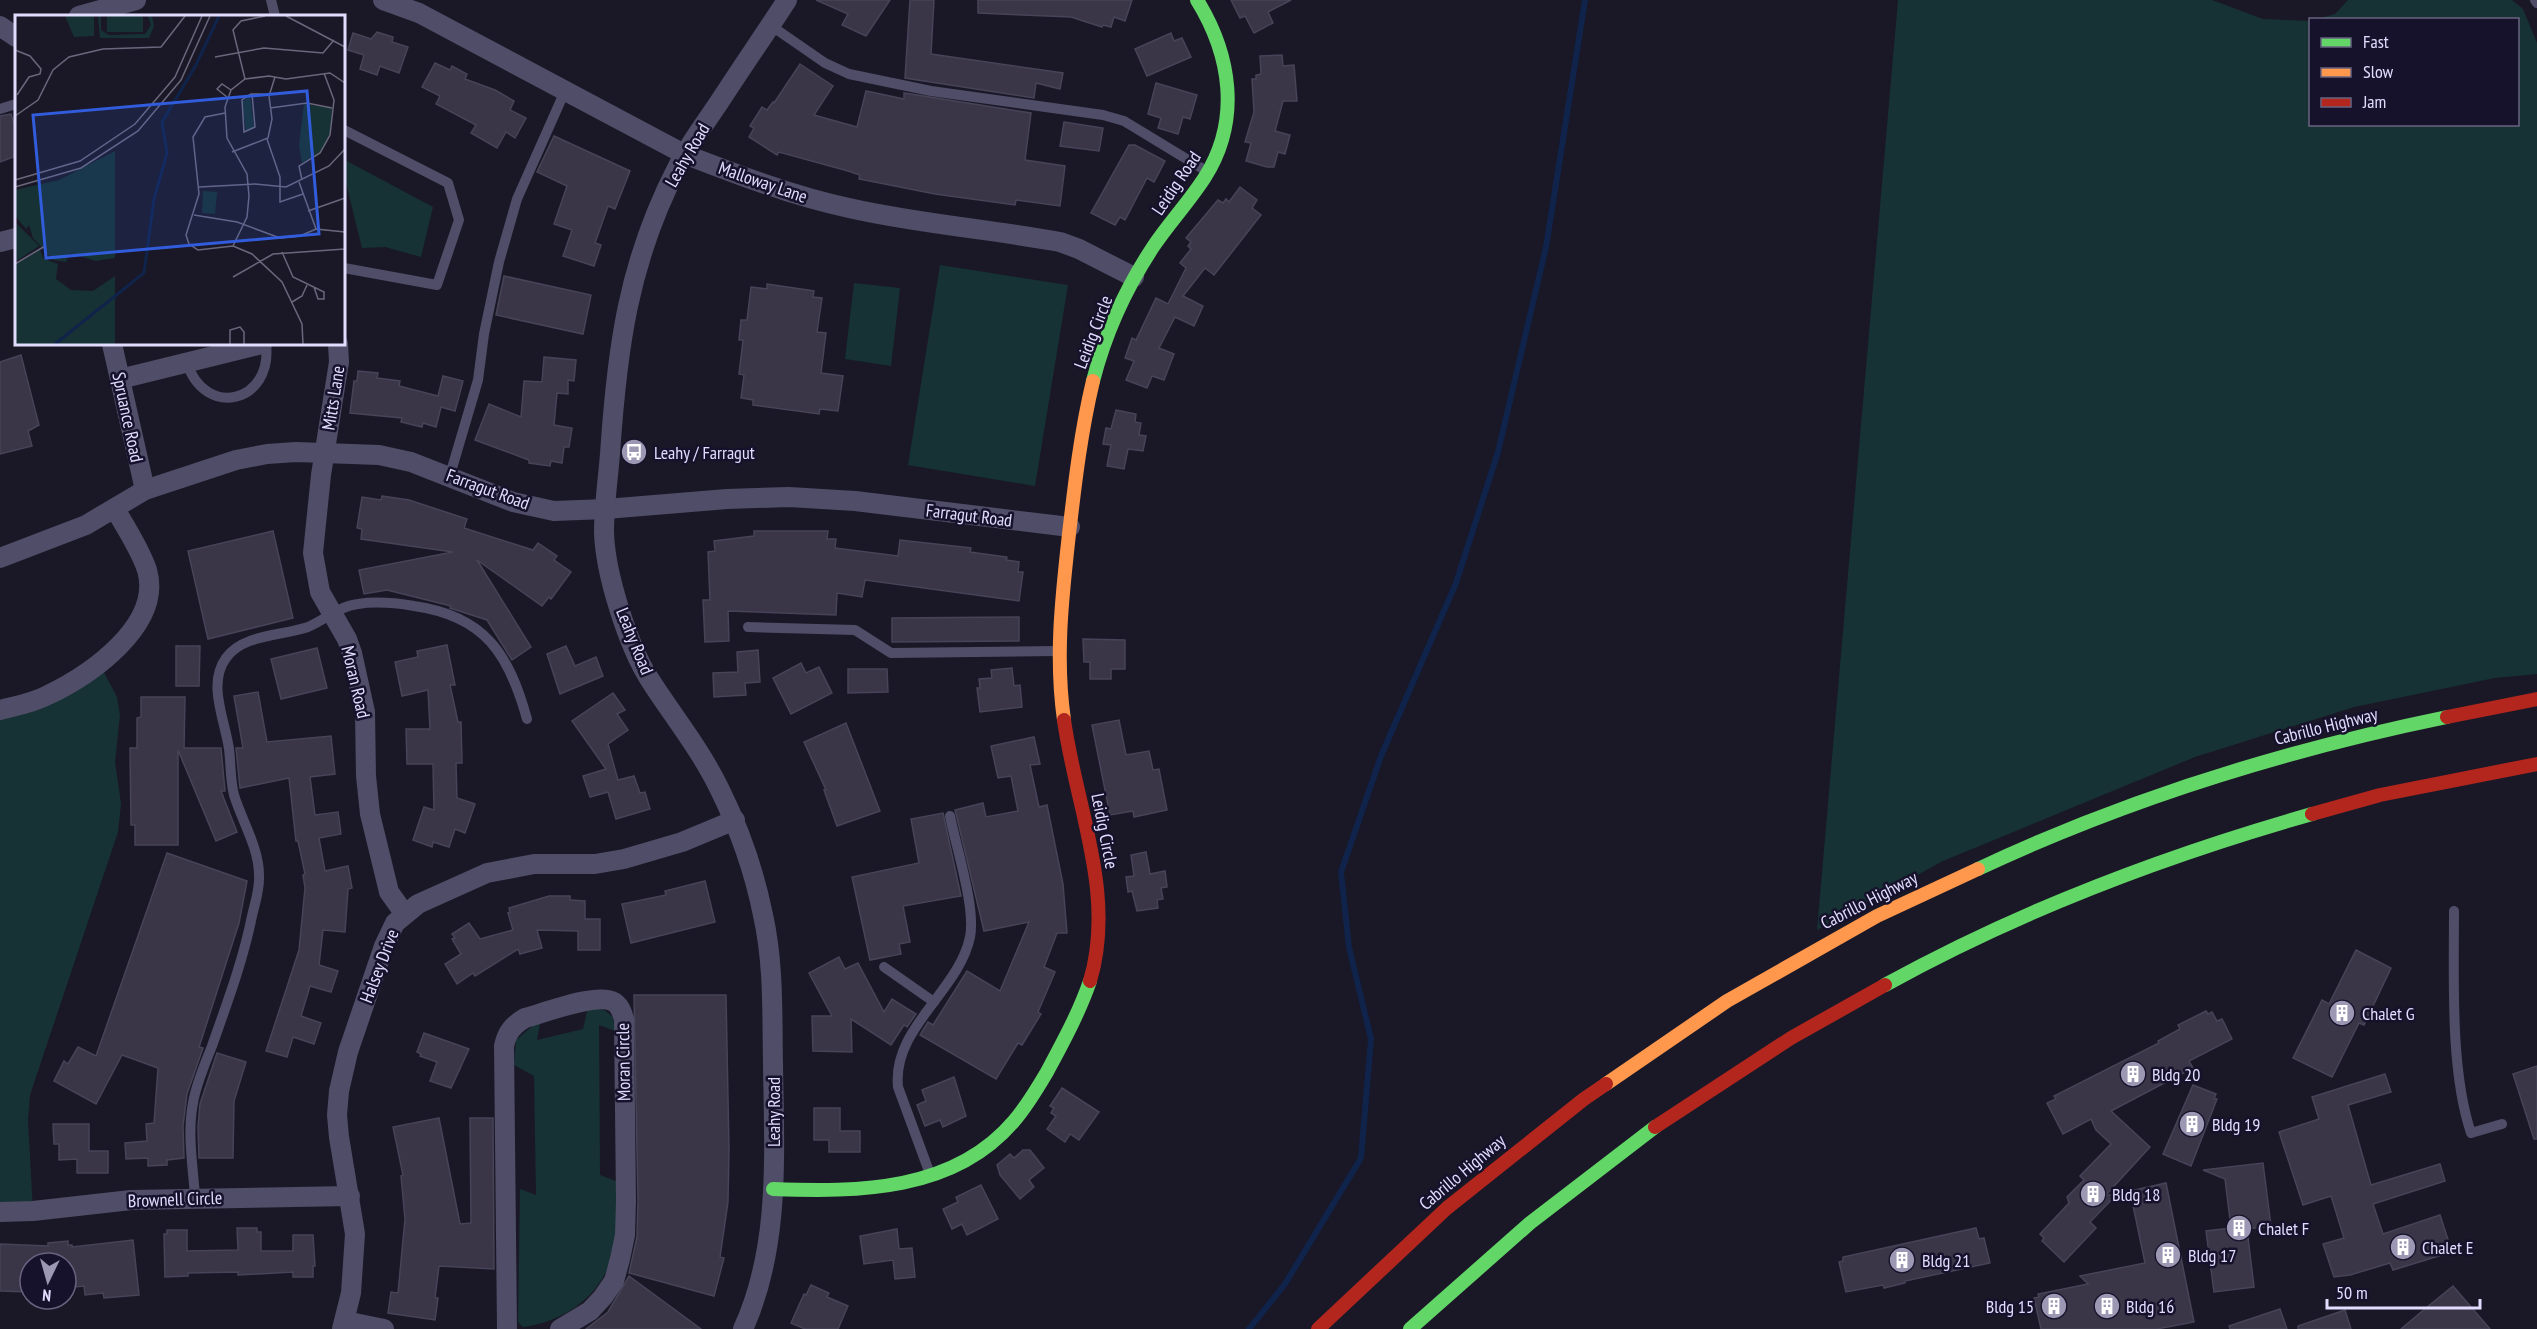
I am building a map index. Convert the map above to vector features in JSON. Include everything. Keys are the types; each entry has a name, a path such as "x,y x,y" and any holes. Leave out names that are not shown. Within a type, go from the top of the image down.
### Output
{"main road":[{"name":"Leidig Road","path":"1134,278 1155,244 1208,172 1221,143 1227,121 1229,77 1225,54 1217,32 1197,0"},
{"name":"Leidig Circle","path":"773,1189 860,1190 891,1187 931,1177 954,1167 1005,1131 1023,1110 1077,1017 1095,969 1100,924 1099,900 1064,717 1058,651 1070,527 1094,377 1101,352 1134,278"},
{"name":"Cabrillo Highway","path":"1318,1329 1382,1266 1449,1206 1590,1093 1662,1042 1738,993 1895,906 2027,845 2186,784 2363,734 2443,716 2537,699"},
{"path":"1410,1329 1530,1222 1651,1129 1771,1048 1857,998 1926,962 2067,897 2149,865 2234,836 2388,794 2537,764"}],"street":[{"path":"83,15 136,0"},
{"name":"Malloway Lane","path":"383,0 418,13 684,154 799,195 848,208 910,221 1060,242 1079,249 1134,278"},
{"name":"Leahy Road","path":"743,1329 764,1269 773,1189 770,955 763,914 748,854 735,820 704,760 650,680 629,636 608,557 604,532 617,358 626,310 642,248 684,154 787,0"},
{"path":"0,26 15,36"},
{"path":"0,242 15,238"},
{"name":"Spruance Road","path":"112,345 145,490"},
{"path":"120,379 260,345"},
{"name":"Mitts Lane","path":"324,452 339,362 338,345"},
{"name":"Farragut Road","path":"0,558 86,525 145,490 236,460 267,454 324,452 379,455 411,462 450,475 513,502 572,511 727,499 789,498 855,501 1070,527"},
{"name":"Moran Road","path":"324,452 314,527 313,553 320,592 352,653 365,712 370,814 389,892 405,913"},
{"path":"0,710 29,703 64,687 99,663 133,631 149,596 147,571 115,509"},
{"name":"Halsey Drive","path":"344,1325 354,1263 355,1234 337,1114 343,1071 394,923 405,913 436,895 488,873 534,864 595,864 624,860 682,842 735,820"},
{"name":"Moran Circle","path":"507,1329 504,1046 506,1036 517,1023 525,1018 589,1000 602,999 614,1002 621,1009 624,1019 625,1234 614,1281 590,1311 560,1329"},
{"name":"Brownell Circle","path":"0,1212 33,1211 131,1200 195,1197 350,1196"},
{"path":"344,1325 384,1329"}],"lane":[{"path":"271,0 275,15"},
{"path":"770,25 825,63 849,74 931,91 1103,115 1124,121 1208,172"},
{"path":"450,475 478,380 484,334 499,262 517,199 565,91"},
{"path":"0,109 15,104"},
{"path":"345,131 448,183 459,220 437,285 345,268"},
{"path":"187,363 191,374 207,392 230,398 241,396 255,387 264,371 267,358 264,345"},
{"path":"195,1197 191,1144 193,1104 249,932 260,877 258,864 233,791 228,747 217,694 219,675 225,658 237,647 308,627 344,607 386,603 417,606 469,623 485,634 499,651 518,689 527,719"},
{"path":"748,627 855,630 891,653 1058,651"},
{"path":"931,1177 898,1087 897,1075 904,1049 958,964 970,936 969,904 950,816"},
{"path":"2454,911 2458,1066 2467,1119 2471,1133 2502,1124"},
{"path":"884,967 934,1002"}],"green space":[{"path":"1898,0 2212,0 2263,19 2309,21 2309,126 2519,126 2519,18 2321,18 2335,14 2348,0 2512,0 2523,9 2537,43 2537,674 2495,678 2354,707 2195,757 1943,861 1817,930"},
{"path":"345,160 433,207 421,257 385,247 362,248 345,179"},
{"path":"940,265 1068,285 1035,486 908,465"},
{"path":"854,283 900,288 891,366 845,359"},
{"path":"99,663 117,697 120,715 115,762 121,804 118,832 30,1095 28,1120 33,1211 0,1212 0,710"},
{"path":"594,1008 604,1010 613,1017 615,1031 599,1025 600,1175 616,1181 615,1242 605,1275 584,1300 556,1318 523,1327 518,1322 520,1189 536,1195 534,1076 514,1065 516,1040 541,1019 537,1040 583,1029 587,1011"}],"building":[{"path":"816,0 890,0 866,36 842,25 848,14"},
{"path":"910,0 934,0 931,54 1063,73 1060,89 1036,83 1034,98 905,78"},
{"path":"978,0 1132,0 1125,21 1114,17 1111,27 1103,25 1102,27 1071,17 978,13"},
{"path":"1231,0 1291,0 1268,12 1273,23 1254,33 1245,16 1240,18"},
{"path":"377,32 393,37 392,42 408,47 399,73 380,66 377,75 360,69 364,55 348,50 353,33 371,39"},
{"path":"1171,33 1174,41 1182,38 1191,57 1147,76 1135,49"},
{"path":"1282,55 1283,66 1294,65 1297,101 1283,101 1275,131 1290,135 1285,154 1278,152 1274,167 1267,167 1246,161 1251,143 1245,142 1254,112 1252,79 1256,79 1256,75 1261,74 1260,56"},
{"path":"435,63 450,70 452,66 467,74 465,79 495,90 514,101 510,110 526,118 515,138 506,132 497,148 471,133 476,125 436,104 440,96 422,87"},
{"path":"800,64 833,86 814,115 857,127 866,91 904,99 904,93 1031,113 1025,160 1065,166 1060,206 1016,200 1015,205 935,194 859,179 860,175 848,171 779,152 777,155 749,137 754,128 750,126 762,107 767,110 774,103"},
{"path":"1156,83 1197,95 1190,119 1183,117 1178,134 1158,128 1161,118 1148,114"},
{"path":"11,114 15,127 15,156 0,162 0,116"},
{"path":"1064,122 1103,128 1099,151 1060,146"},
{"path":"554,136 630,171 615,209 608,206 595,243 601,245 594,266 563,256 572,230 554,224 567,186 537,172"},
{"path":"1129,145 1135,145 1165,161 1154,182 1147,178 1125,220 1120,217 1115,225 1091,213"},
{"path":"1240,187 1257,200 1252,208 1261,215 1214,275 1205,268 1183,296 1203,306 1194,326 1175,317 1159,348 1174,354 1164,380 1152,376 1147,388 1126,380 1134,361 1125,358 1132,338 1136,340 1156,298 1168,304 1186,268 1180,263 1191,249 1188,246 1191,242 1186,238 1218,200 1223,203 1226,199 1229,202"},
{"path":"504,276 591,295 583,334 496,315"},
{"path":"767,284 814,291 813,297 822,298 817,332 826,333 821,373 843,376 838,411 820,409 819,414 753,405 753,400 741,398 744,375 739,374 743,340 739,340 741,320 747,320 751,287 767,289"},
{"path":"21,355 39,425 28,431 32,446 0,454 0,362"},
{"path":"544,357 576,360 574,381 568,380 568,394 557,393 554,425 572,428 569,447 564,447 562,463 551,461 550,466 529,463 529,460 475,440 489,404 521,417 524,381 542,382"},
{"path":"358,371 378,373 377,378 400,381 399,386 438,396 443,376 463,381 455,411 441,407 436,427 423,423 422,427 401,422 402,418 350,413 354,381 357,381"},
{"path":"1116,410 1136,414 1135,422 1141,423 1139,435 1146,436 1143,451 1128,449 1124,469 1107,466 1111,445 1103,444 1106,428 1111,429"},
{"path":"382,496 409,500 467,519 464,528 533,550 538,543 557,556 554,560 571,572 551,599 549,597 542,606 477,560 531,647 512,660 487,620 450,608 451,606 387,590 364,594 359,570 453,552 361,539 362,529 357,528 362,497 381,500"},
{"path":"273,531 293,618 208,639 188,551"},
{"path":"754,531 828,531 827,539 836,539 835,548 898,556 900,540 971,548 970,552 1007,557 1006,560 1019,562 1018,572 1023,572 1019,601 865,580 862,597 837,593 836,615 728,611 729,641 705,642 703,600 710,600 708,552 715,551 714,541 754,536"},
{"path":"1019,617 1019,641 892,642 892,618"},
{"path":"1083,639 1125,640 1125,669 1111,669 1111,679 1090,679 1090,662 1084,662"},
{"path":"447,645 455,685 450,685 458,722 461,722 462,763 456,763 457,798 475,804 465,833 455,829 449,847 433,842 432,847 413,840 424,807 434,810 433,764 407,764 406,729 430,729 428,690 402,696 395,662 418,657 417,651"},
{"path":"176,646 200,646 199,686 176,686"},
{"path":"566,646 575,666 596,657 603,676 560,694 547,654"},
{"path":"317,648 327,688 281,699 271,659"},
{"path":"758,650 760,682 745,683 746,695 714,697 713,673 738,672 737,652"},
{"path":"801,663 806,673 819,667 832,693 791,714 773,678"},
{"path":"1012,668 1014,686 1020,685 1022,707 980,712 977,688 980,688 979,679 992,678 991,670"},
{"path":"848,669 887,669 888,692 848,693"},
{"path":"258,692 267,742 331,736 335,774 310,777 315,815 338,812 341,834 319,838 325,871 348,866 352,888 348,889 345,932 323,930 319,965 338,971 331,992 310,986 301,1016 321,1023 314,1044 293,1037 287,1057 266,1051 299,950 305,888 303,875 305,874 298,841 296,841 289,778 240,788 236,748 243,748 234,696"},
{"path":"613,693 625,710 617,714 628,730 608,744 618,780 634,776 640,793 645,792 650,809 616,819 608,792 590,797 583,776 606,769 572,721"},
{"path":"141,697 185,697 184,748 221,748 225,791 221,791 237,832 216,841 178,750 178,845 135,845 135,825 131,825 130,748 137,748 137,718 141,717"},
{"path":"1119,720 1126,755 1149,751 1153,770 1159,769 1167,810 1134,817 1133,811 1110,815 1092,725"},
{"path":"846,723 880,811 837,826 824,790 826,790 804,742"},
{"path":"1034,737 1040,764 1030,765 1039,807 1047,805 1063,884 1067,933 1057,933 1044,967 1055,972 1038,1012 1041,1014 1022,1045 1018,1043 996,1079 920,1035 928,1022 933,1025 967,971 1000,991 1029,922 984,931 955,810 983,803 986,817 1018,811 1011,776 998,778 991,746"},
{"path":"943,813 961,896 903,906 910,942 899,944 901,954 870,960 852,877 919,863 911,819"},
{"path":"1146,852 1150,874 1165,871 1167,887 1161,888 1163,899 1157,900 1158,908 1137,911 1132,891 1128,892 1126,877 1134,876 1131,855"},
{"path":"167,853 247,881 239,923 199,1047 203,1048 187,1094 183,1126 184,1158 167,1160 167,1165 148,1166 148,1158 126,1159 125,1143 147,1141 146,1124 154,1123 158,1068 122,1055 96,1104 54,1081 64,1061 68,1064 78,1047 96,1056"},
{"path":"705,881 715,922 631,943 622,904 666,895 665,891"},
{"path":"549,896 570,896 570,900 585,901 585,919 600,919 600,950 578,950 578,931 537,930 542,948 520,954 518,949 475,976 473,973 457,984 445,964 461,954 452,939 455,938 452,934 469,923 480,939 513,930 508,913 509,908"},
{"name":"Chalet G","path":"2356,950 2391,968 2364,1025 2359,1023 2332,1077 2293,1058 2322,1000 2329,1004"},
{"path":"839,957 845,969 858,963 884,1012 892,999 916,1014 907,1027 904,1025 891,1045 851,1019 852,1052 813,1051 812,1016 832,1016 809,973"},
{"path":"634,995 726,995 728,1202 720,1257 724,1258 714,1296 629,1273 637,1237 638,1201"},
{"path":"2206,1011 2208,1014 2212,1012 2217,1021 2222,1019 2232,1039 2189,1061 2193,1068 2111,1111 2150,1147 2105,1196 2118,1193 2090,1222 2096,1228 2064,1262 2042,1241 2044,1238 2040,1234 2069,1203 2067,1197 2084,1180 2080,1176 2111,1144 2096,1130 2091,1119 2063,1134 2047,1103 2056,1099 2054,1096 2159,1043 2158,1041 2180,1029 2178,1025"},
{"path":"424,1033 469,1049 451,1088 430,1081 437,1062 420,1056 421,1054 417,1052"},
{"path":"217,1053 246,1062 234,1101 233,1158 199,1158 200,1104"},
{"path":"2537,1066 2537,1139 2534,1139 2513,1074"},
{"path":"2385,1074 2391,1092 2348,1105 2371,1185 2440,1164 2445,1181 2373,1204 2383,1234 2440,1215 2452,1252 2393,1270 2390,1263 2350,1275 2334,1277 2323,1244 2344,1238 2331,1196 2303,1205 2279,1132 2319,1119 2312,1097"},
{"path":"954,1077 966,1116 943,1127 940,1120 925,1126 917,1105 926,1101 922,1090"},
{"name":"Bldg 19","path":"2193,1085 2216,1094 2214,1099 2217,1099 2191,1166 2163,1154"},
{"path":"1062,1088 1099,1112 1079,1140 1070,1134 1065,1142 1047,1129 1056,1116 1051,1113 1054,1108 1050,1106"},
{"path":"814,1108 840,1108 840,1131 860,1131 860,1152 829,1152 829,1140 814,1140"},
{"path":"439,1118 460,1224 471,1223 470,1118 493,1118 494,1269 439,1266 435,1320 388,1313 391,1292 398,1293 405,1219 401,1176 403,1175 393,1127"},
{"path":"53,1124 89,1124 89,1151 108,1151 108,1173 77,1173 77,1159 59,1160 59,1144 54,1144"},
{"path":"1023,1150 1030,1150 1044,1168 1029,1180 1034,1187 1020,1199 1000,1175 997,1165 1010,1154 1014,1158"},
{"name":"Chalet F","path":"2263,1163 2271,1226 2247,1229 2254,1287 2214,1292 2206,1231 2231,1228 2225,1179 2203,1170"},
{"path":"2166,1183 2194,1322 2157,1329 2041,1329 2034,1298 2039,1297 2038,1294 2088,1284 2080,1276 2145,1263 2130,1191"},
{"path":"981,1185 998,1219 967,1235 962,1224 952,1229 943,1209 958,1202 956,1197"},
{"path":"237,1228 257,1228 257,1232 261,1232 261,1251 293,1251 293,1235 313,1235 315,1266 313,1266 313,1277 293,1277 293,1272 238,1275 238,1272 188,1273 188,1276 165,1277 164,1234 167,1234 167,1230 187,1230 187,1251 238,1250"},
{"name":"Bldg 21","path":"1976,1228 1979,1239 1984,1238 1990,1263 1905,1281 1905,1283 1884,1288 1883,1285 1846,1292 1839,1262 1843,1261 1843,1257"},
{"path":"897,1229 899,1249 912,1248 915,1277 895,1279 893,1260 864,1264 860,1236"},
{"path":"133,1240 139,1295 104,1298 103,1293 85,1295 84,1286 78,1287 78,1251 18,1251 18,1292 0,1291 0,1244 48,1246 48,1243 68,1241 68,1245 72,1247"},
{"path":"629,1276 701,1329 586,1329 608,1312"},
{"path":"811,1285 829,1293 827,1297 848,1306 838,1329 805,1329 791,1323 804,1294 806,1295"},
{"path":"2453,1286 2490,1329 2401,1329 2426,1308"},
{"path":"2280,1309 2287,1329 2230,1329 2229,1326"},
{"path":"2345,1310 2351,1329 2298,1329 2298,1326"}],"waterway":[{"path":"1249,1329 1285,1284 1361,1158 1371,1039 1349,947 1341,872 1381,756 1456,583 1498,452 1546,247 1585,0"}],"traffic: fast":[{"path":"1093,381 1110,329 1134,279 1159,238 1205,177 1224,133 1227,110 1224,65 1209,21 1197,0"},
{"path":"1978,869 2092,820 2208,779 2327,745 2447,717"},
{"path":"1885,985 2040,909 2147,867 2312,814"},
{"path":"773,1189 871,1188 934,1175 963,1162 990,1144 1014,1121 1028,1103 1070,1027 1090,981"},
{"path":"1410,1329 1530,1223 1655,1127"}],"traffic: slow":[{"path":"1064,720 1060,650 1066,557 1076,476 1093,381"},
{"path":"1606,1084 1727,1001 1877,916 1978,869"}],"traffic: jam":[{"path":"2447,717 2537,699"},
{"path":"1064,720 1096,883 1099,916 1097,948 1090,981"},
{"path":"2312,814 2380,795 2537,764"},
{"path":"1655,1127 1791,1038 1885,985"},
{"path":"1318,1329 1447,1208 1606,1084"}],"place":[{"name":"Leahy / Farragut","path":"634,452"},
{"name":"Chalet G","path":"2342,1013"},
{"name":"Bldg 20","path":"2133,1074"},
{"name":"Bldg 19","path":"2192,1124"},
{"name":"Bldg 18","path":"2093,1194"},
{"name":"Chalet F","path":"2239,1228"},
{"name":"Chalet E","path":"2403,1247"},
{"name":"Bldg 17","path":"2168,1255"},
{"name":"Bldg 21","path":"1902,1260"},
{"name":"Bldg 15","path":"2054,1306"},
{"name":"Bldg 16","path":"2107,1306"}]}
